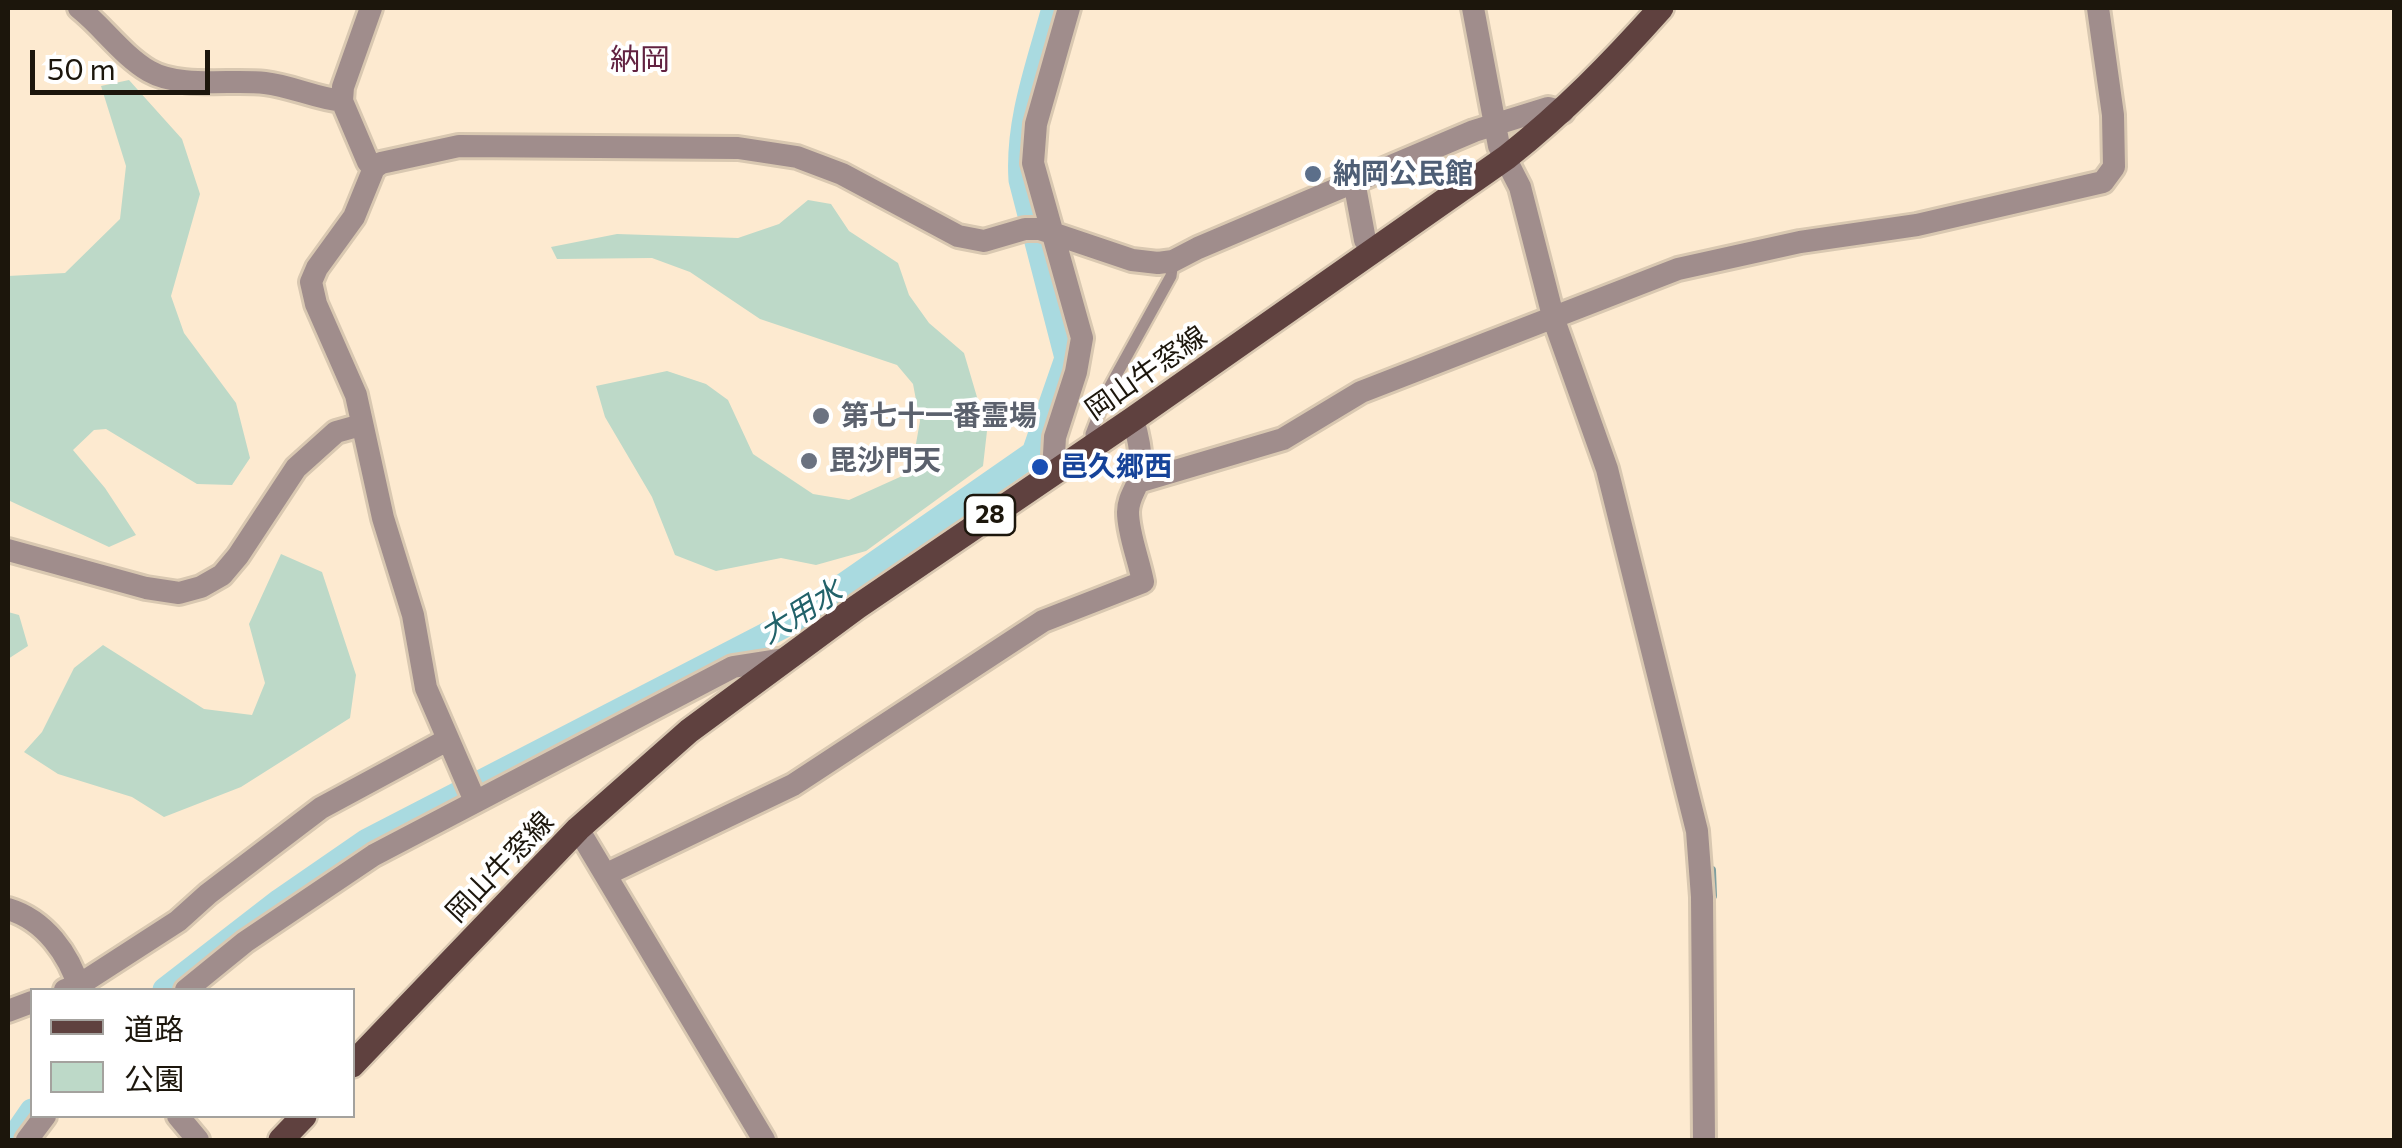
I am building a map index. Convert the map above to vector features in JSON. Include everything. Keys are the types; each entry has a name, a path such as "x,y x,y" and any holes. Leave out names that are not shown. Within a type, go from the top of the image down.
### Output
{"main road":[{"name":"岡山牛窓線","path":"355,1062 578,829 689,731 784,659 1507,157 1563,112 1660,8"},
{"path":"281,1140 302,1118"}],"street":[{"path":"80,8 135,62 154,74 220,84 266,83 342,100"},
{"path":"372,8 343,87 342,100 374,168"},
{"path":"1053,472 1055,436 1076,372 1082,338 1038,229 1034,163 1036,124 1069,8"},
{"path":"1473,8 1499,146 1520,188 1554,320 1607,469 1697,831 1702,897 1704,1140"},
{"path":"1138,482 1283,439 1361,392 1678,269 1800,242 1917,225 2103,182 2114,167 2113,115 2098,8"},
{"path":"471,793 426,688 413,615 383,518 352,384 316,304 311,282 354,217 374,168 381,162 459,146 738,148 798,157 842,174 958,236 984,241 1038,229 1132,260 1174,262 1354,180 1494,126 1548,108 1563,112"},
{"path":"1354,180 1365,240 1373,250"},
{"path":"607,874 793,784 1043,621 1143,582 1128,512 1131,492 1138,482 1138,436 1132,419"},
{"path":"8,550 179,594 222,575 296,468 336,432 361,425"},
{"path":"188,988 244,942 318,890 471,793 594,742 733,668 784,659"},
{"path":"77,988 178,922 208,894 321,808 447,740"},
{"path":"578,829 764,1140"},
{"path":"8,909 46,929 75,988"},
{"path":"27,1140 44,1118"},
{"path":"180,1118 198,1140"}],"lane":[{"path":"1093,446 1092,434 1108,390 1171,276 1174,262"}],"green space":[{"path":"129,80 182,139 200,194 171,296 184,333 236,403 250,458 232,485 197,484 106,429 94,430 73,450 105,488 136,535 109,547 10,501 8,276 65,273 120,219 126,166 101,86"},
{"path":"808,200 831,204 849,231 898,263 909,295 929,323 964,353 987,431 983,466 866,551 816,565 781,558 716,571 675,555 652,497 605,417 596,386 667,371 706,384 728,400 753,454 813,494 849,500 911,472 920,421 913,384 897,365 760,319 690,272 652,258 557,259 551,247 617,234 738,238 779,224"},
{"path":"281,554 322,572 356,675 350,718 241,787 164,817 132,797 58,774 24,752 42,732 74,668 103,645 204,709 252,715 265,683 249,624"},
{"path":"8,612 19,615 28,646 8,659"}],"waterway":[{"name":"大用水","path":"168,988 280,901 367,841 791,622 1034,453 1067,358 1021,180 1026,114 1054,8"},
{"path":"1712,870 1713,896"},
{"name":"大用水","path":"12,1140 30,1114"}],"place":[{"name":"納岡公民館","path":"1313,174"},
{"name":"第七十一番霊場","path":"821,416"},
{"name":"毘沙門天","path":"809,461"},
{"name":"邑久郷西","path":"1040,467"}],"district":[{"name":"納岡","path":"640,60"}]}
